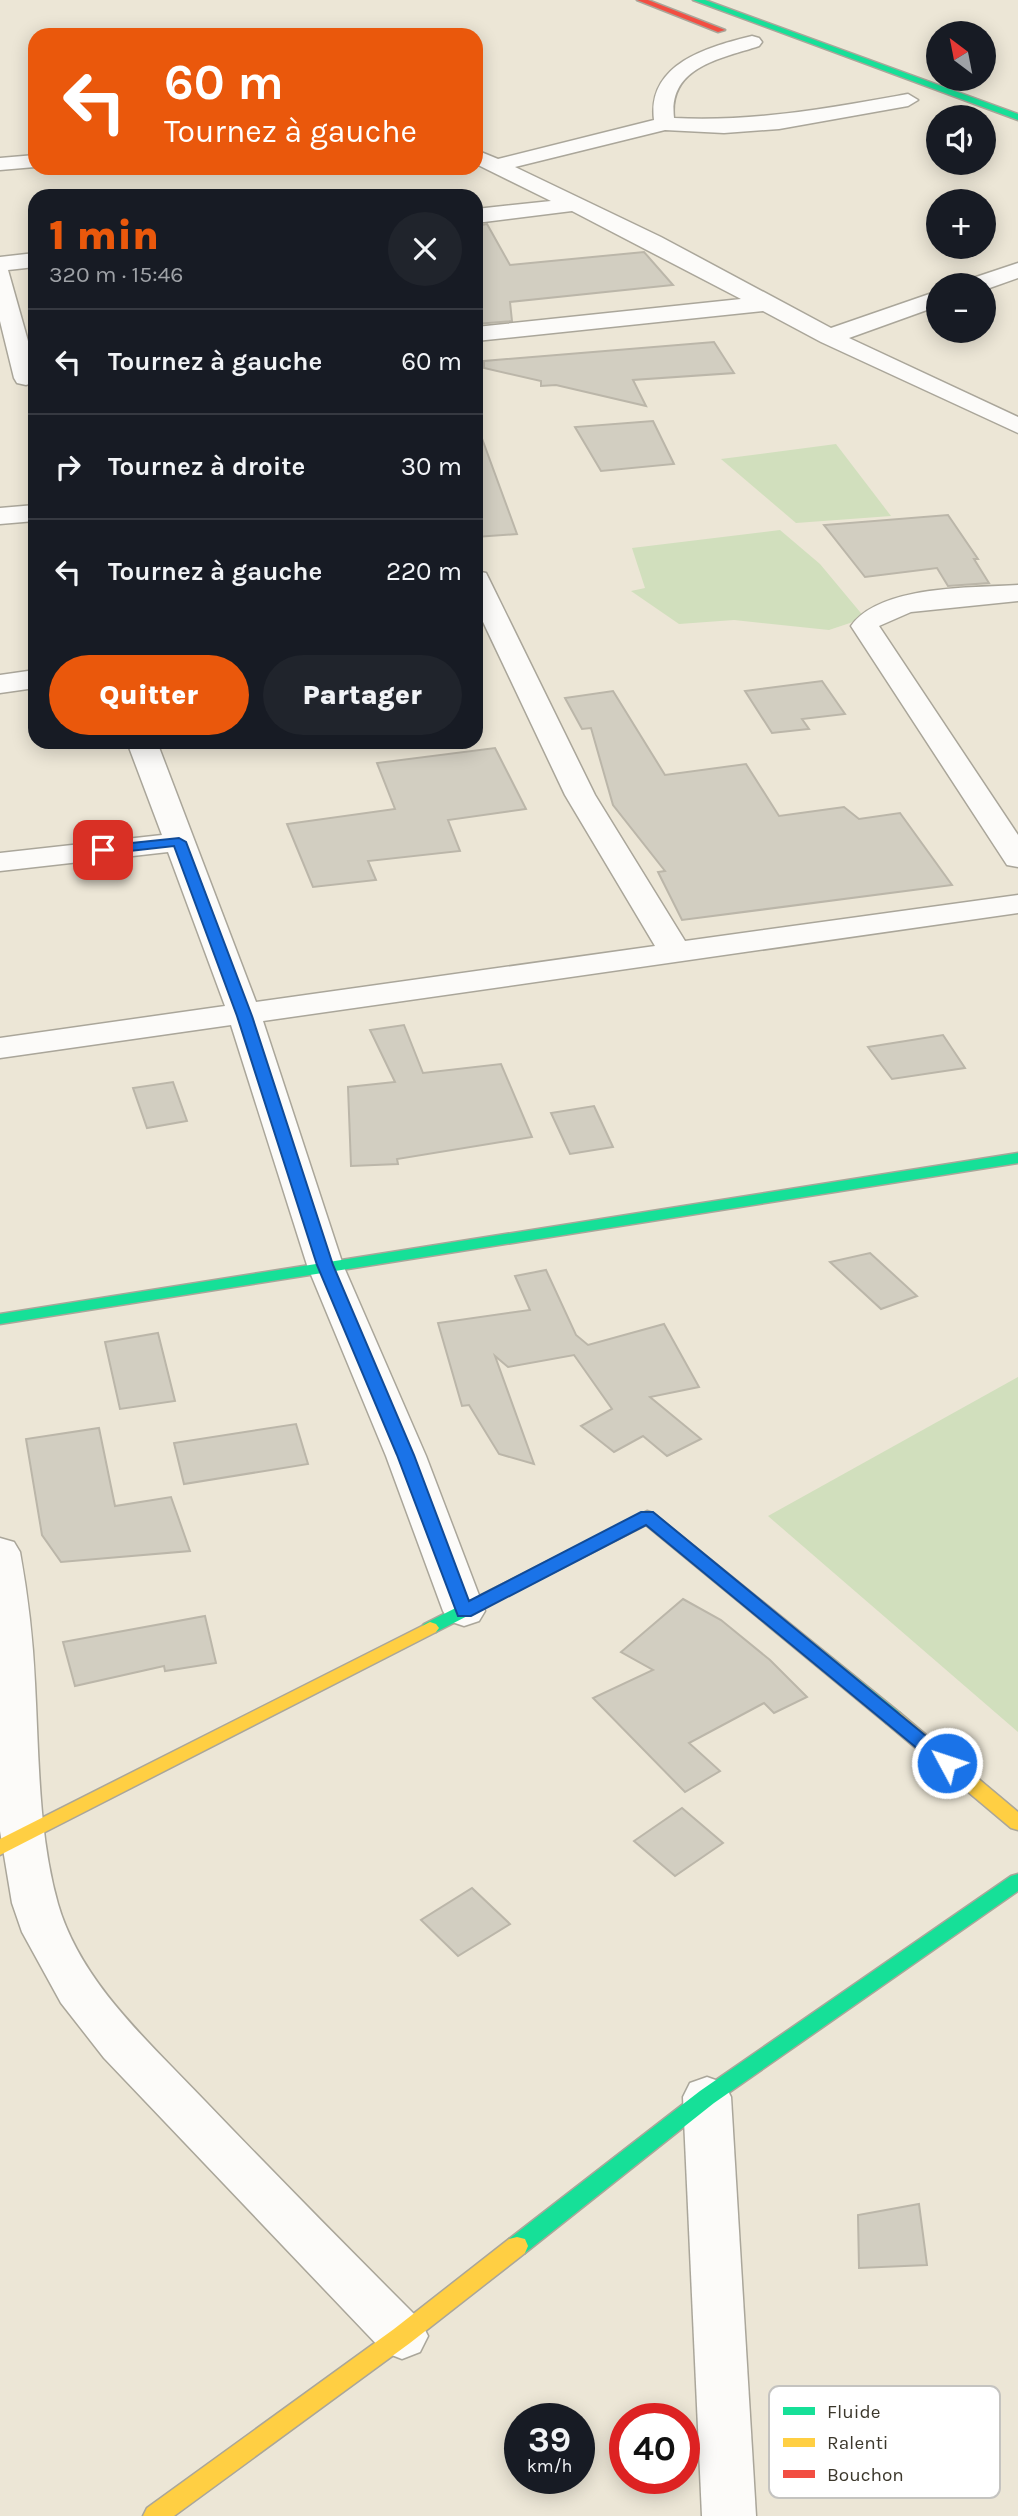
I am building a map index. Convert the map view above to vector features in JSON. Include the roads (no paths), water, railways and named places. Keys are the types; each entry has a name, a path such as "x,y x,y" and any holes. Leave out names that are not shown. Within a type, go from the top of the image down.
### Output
{"main road":[{"path":"641,0 758,44"},
{"path":"697,0 1018,117"},
{"path":"882,91 913,102"},
{"path":"0,1320 325,1265 827,1191 1018,1158"},
{"path":"11,1843 647,1517 794,1635 1018,1823"},
{"path":"155,2516 402,2336 707,2097 1018,1881"}],"street":[{"path":"665,124 662,103 670,82 701,61 758,44"},
{"path":"497,165 665,124 724,127 779,123 913,102"},
{"path":"483,159 769,303 829,337 1018,426"},
{"path":"0,164 28,162"},
{"path":"483,215 576,204"},
{"path":"0,264 28,262"},
{"path":"996,278 1018,270"},
{"path":"0,274 28,368"},
{"path":"829,337 926,302"},
{"path":"483,333 769,303"},
{"path":"0,381 28,378"},
{"path":"975,407 1007,397"},
{"path":"0,516 28,514"},
{"path":"1018,593 893,605 872,614 865,626 1018,858"},
{"path":"483,594 580,795 675,952"},
{"path":"0,684 28,680"},
{"path":"145,749 245,1016 325,1265 405,1455 464,1611"},
{"path":"0,862 179,842"},
{"path":"0,1048 245,1016 1018,904"},
{"path":"0,1552 14,1645 11,1843 52,1950 115,2039 402,2336"},
{"path":"707,2097 729,2516"}]}
